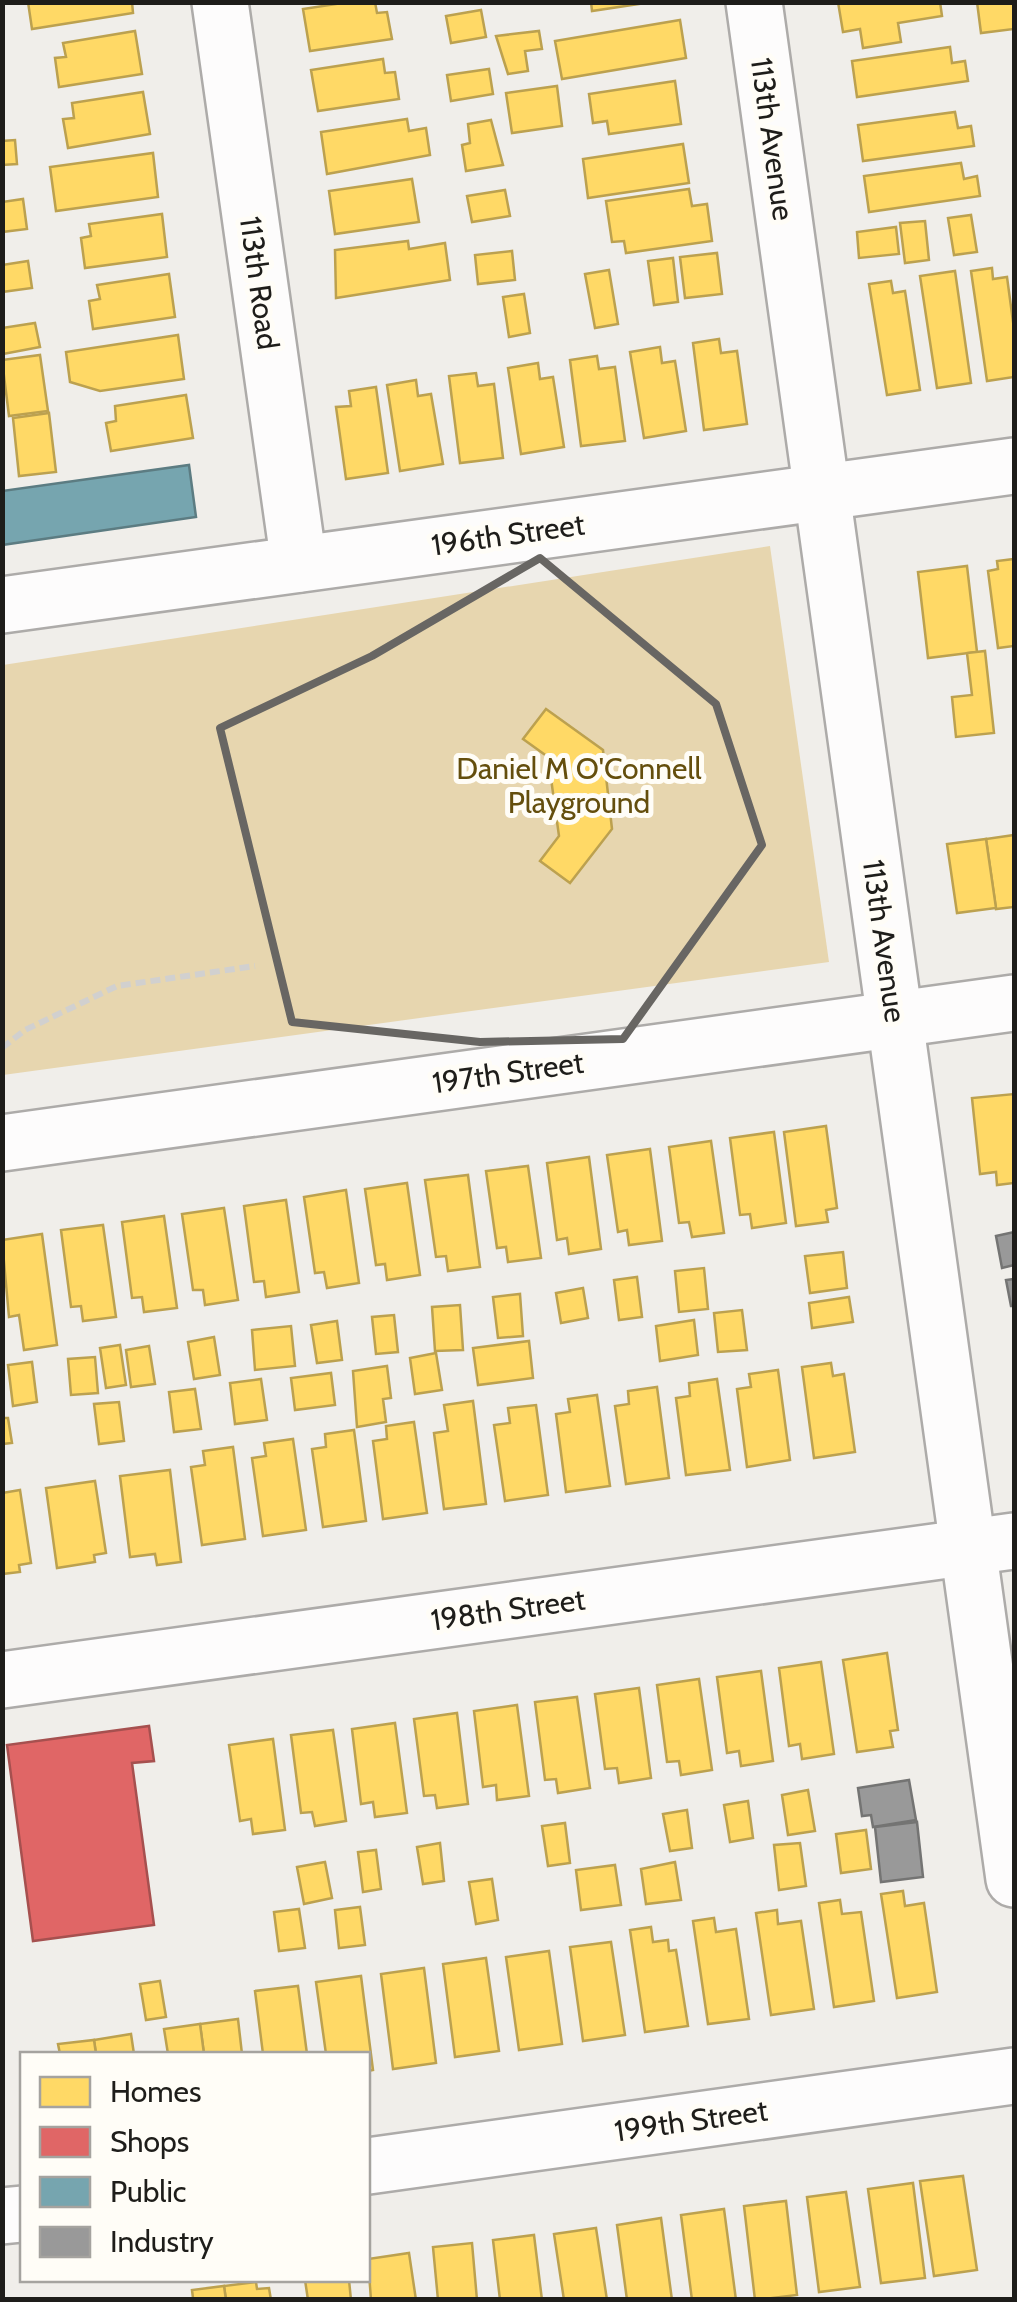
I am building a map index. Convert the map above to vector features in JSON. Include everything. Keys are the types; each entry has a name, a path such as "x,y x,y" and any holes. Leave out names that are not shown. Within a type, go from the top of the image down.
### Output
{"street":[{"name":"113th Road","path":"220,2 299,564"},
{"name":"113th Avenue","path":"754,2 894,1019 991,1544 1014,1879"},
{"name":"196th Street","path":"2,605 1014,466"},
{"name":"197th Street","path":"2,1143 1014,1003"},
{"name":"198th Street","path":"2,1680 991,1544"},
{"name":"199th Street","path":"370,2166 1014,2076"}],"path":[{"path":"2,1048 25,1030 116,986 255,966"}],"highlighted area":[{"path":"540,558 716,704 762,845 623,1039 480,1042 292,1022 220,728 372,656"}],"green space":[{"name":"Daniel M O'Connell Playground","path":"770,546 829,962 3,1075 3,665"}],"building: Homes":[{"path":"28,2 132,2 133,13 32,29"},
{"path":"375,2 377,13 387,12 392,39 310,51 303,9"},
{"path":"591,2 652,2 592,11"},
{"path":"838,2 940,2 942,16 898,23 901,42 863,48 860,29 843,32"},
{"path":"977,2 1014,2 1014,29 981,33"},
{"path":"481,10 486,37 451,43 446,16"},
{"path":"680,20 686,58 562,79 555,41"},
{"path":"135,31 142,74 59,87 55,58 66,57 63,43"},
{"path":"539,31 542,49 525,51 528,71 508,74 496,36"},
{"path":"950,47 952,63 965,61 968,81 857,97 852,61"},
{"path":"383,59 385,73 395,72 399,99 318,111 311,70"},
{"path":"489,69 493,94 451,101 447,75"},
{"path":"675,81 681,124 609,134 607,121 593,123 589,94"},
{"path":"557,86 562,126 512,133 506,93"},
{"path":"143,92 150,134 68,148 63,119 74,118 72,103"},
{"path":"955,112 958,128 971,126 974,146 863,161 858,125"},
{"path":"407,119 409,131 426,128 430,155 327,174 321,132"},
{"path":"491,120 503,165 466,171 462,145 470,143 468,124"},
{"path":"15,140 17,164 2,165 2,141"},
{"path":"683,144 689,183 588,198 583,159"},
{"path":"153,153 158,197 56,211 50,167"},
{"path":"961,163 964,179 977,176 980,196 869,212 864,176"},
{"path":"412,179 419,222 335,234 329,191"},
{"path":"689,189 692,206 707,204 712,241 626,253 624,241 612,242 606,201"},
{"path":"505,190 510,216 472,222 467,196"},
{"path":"23,199 27,229 2,232 2,202"},
{"path":"162,214 167,257 85,268 81,238 91,236 89,224"},
{"path":"971,215 977,252 954,255 948,218"},
{"path":"925,221 929,260 905,263 900,223"},
{"path":"896,227 899,254 859,258 857,232"},
{"path":"408,241 409,249 445,243 450,280 336,298 335,250"},
{"path":"512,251 515,280 478,284 475,255"},
{"path":"717,253 722,294 685,298 680,257"},
{"path":"673,258 678,302 654,305 648,261"},
{"path":"28,261 32,288 2,292 2,265"},
{"path":"992,268 993,279 1007,277 1014,329 1014,377 987,381 971,271"},
{"path":"609,270 618,324 595,328 585,274"},
{"path":"955,271 971,383 937,388 920,276"},
{"path":"169,274 175,317 93,329 89,301 100,299 97,285"},
{"path":"891,281 893,293 905,291 920,390 887,395 869,284"},
{"path":"524,294 530,333 509,337 503,297"},
{"path":"35,323 40,347 3,354 2,328"},
{"path":"178,335 184,379 100,391 70,382 66,352"},
{"path":"719,339 721,353 737,351 747,424 704,430 693,343"},
{"path":"660,347 662,363 675,361 686,431 644,438 630,352"},
{"path":"40,355 48,411 9,416 2,360"},
{"path":"597,356 599,369 615,367 625,441 581,446 570,360"},
{"path":"538,363 540,379 553,377 564,447 521,454 508,368"},
{"path":"476,373 478,386 494,384 503,458 460,463 449,376"},
{"path":"416,380 418,396 431,394 443,464 400,471 387,385"},
{"path":"376,387 388,473 346,479 336,407 351,406 349,391"},
{"path":"186,395 193,438 111,451 106,423 116,421 115,406"},
{"path":"49,413 56,472 19,476 13,418"},
{"path":"1014,559 1014,646 998,648 988,571 998,569 997,561"},
{"path":"967,566 977,652 928,658 918,572"},
{"path":"985,651 994,733 956,737 952,697 972,695 967,653"},
{"path":"546,709 603,750 612,829 570,883 540,861 559,836 548,757 523,739"},
{"path":"1014,835 1014,907 996,909 986,839"},
{"path":"986,839 996,908 957,913 947,844"},
{"path":"1014,1094 1014,1183 997,1185 996,1172 980,1174 972,1098"},
{"path":"826,1126 837,1208 826,1210 828,1222 796,1226 784,1132"},
{"path":"774,1132 786,1223 752,1228 750,1214 740,1215 730,1138"},
{"path":"711,1141 724,1233 692,1237 689,1222 679,1223 669,1147"},
{"path":"650,1149 662,1241 629,1245 627,1230 618,1232 607,1155"},
{"path":"589,1157 601,1249 569,1254 567,1238 557,1240 547,1163"},
{"path":"528,1166 541,1258 508,1262 506,1247 497,1248 486,1171"},
{"path":"468,1175 480,1267 448,1271 446,1256 436,1257 425,1180"},
{"path":"407,1183 420,1275 387,1280 385,1264 376,1265 365,1189"},
{"path":"346,1190 359,1283 327,1288 324,1272 315,1273 304,1197"},
{"path":"286,1200 299,1292 266,1297 264,1281 254,1282 244,1206"},
{"path":"224,1208 238,1300 205,1305 203,1290 193,1290 182,1214"},
{"path":"164,1216 177,1308 144,1312 142,1297 132,1298 122,1222"},
{"path":"103,1225 116,1317 83,1321 81,1306 71,1307 61,1230"},
{"path":"42,1234 57,1345 24,1350 19,1315 9,1317 2,1240"},
{"path":"843,1252 847,1288 810,1293 805,1256"},
{"path":"704,1268 708,1309 679,1312 675,1271"},
{"path":"637,1277 642,1317 619,1320 614,1280"},
{"path":"583,1288 588,1318 561,1323 556,1293"},
{"path":"520,1294 523,1336 498,1338 493,1297"},
{"path":"849,1297 853,1322 812,1328 809,1303"},
{"path":"460,1305 463,1350 435,1351 432,1307"},
{"path":"742,1310 747,1350 718,1352 714,1313"},
{"path":"394,1315 398,1352 376,1354 372,1317"},
{"path":"694,1320 698,1355 660,1361 656,1326"},
{"path":"337,1321 342,1360 317,1363 311,1325"},
{"path":"291,1326 295,1366 255,1370 252,1330"},
{"path":"214,1337 220,1375 194,1379 188,1342"},
{"path":"529,1341 533,1378 478,1385 473,1348"},
{"path":"120,1345 126,1385 106,1388 100,1348"},
{"path":"149,1346 155,1384 131,1387 126,1350"},
{"path":"436,1353 442,1390 415,1394 410,1358"},
{"path":"95,1357 98,1393 71,1395 68,1359"},
{"path":"32,1362 37,1402 13,1406 8,1365"},
{"path":"831,1363 833,1376 844,1374 855,1452 814,1458 802,1367"},
{"path":"387,1366 391,1398 383,1399 386,1422 357,1427 353,1371"},
{"path":"778,1370 790,1460 747,1467 737,1389 751,1387 749,1374"},
{"path":"331,1373 335,1405 295,1410 291,1378"},
{"path":"261,1379 267,1420 235,1424 230,1383"},
{"path":"717,1379 730,1470 686,1475 676,1398 690,1396 689,1383"},
{"path":"657,1387 669,1478 626,1484 615,1406 629,1404 628,1391"},
{"path":"195,1389 201,1429 174,1432 169,1392"},
{"path":"597,1395 610,1486 566,1492 556,1414 570,1412 568,1399"},
{"path":"473,1401 486,1504 444,1509 434,1433 448,1431 444,1405"},
{"path":"119,1402 124,1441 99,1444 94,1404"},
{"path":"536,1405 548,1495 505,1501 494,1425 510,1423 508,1408"},
{"path":"2,1418 8,1418 12,1443 2,1444"},
{"path":"414,1422 427,1513 383,1519 373,1441 387,1439 386,1426"},
{"path":"354,1430 366,1521 323,1527 312,1449 326,1447 325,1434"},
{"path":"293,1439 306,1530 263,1536 252,1458 266,1456 264,1443"},
{"path":"233,1447 245,1539 202,1545 191,1467 205,1465 203,1451"},
{"path":"170,1470 181,1562 157,1565 155,1554 130,1557 120,1476"},
{"path":"95,1481 106,1553 94,1555 95,1562 57,1568 46,1488"},
{"path":"20,1490 31,1563 19,1565 20,1572 2,1574 2,1493"},
{"path":"887,1653 898,1730 890,1731 893,1747 857,1752 843,1660"},
{"path":"821,1662 834,1754 802,1759 800,1744 789,1746 779,1668"},
{"path":"761,1671 773,1761 741,1766 739,1751 727,1753 717,1677"},
{"path":"699,1679 712,1770 681,1775 679,1761 667,1762 657,1685"},
{"path":"639,1688 651,1778 619,1783 617,1768 605,1769 595,1694"},
{"path":"577,1697 590,1788 558,1793 556,1779 545,1780 535,1702"},
{"path":"517,1705 529,1796 497,1800 496,1785 483,1787 474,1711"},
{"path":"457,1713 468,1804 437,1808 435,1795 424,1796 414,1719"},
{"path":"395,1723 407,1813 375,1817 373,1802 361,1804 352,1729"},
{"path":"333,1730 346,1821 315,1826 312,1812 301,1813 291,1735"},
{"path":"273,1739 285,1830 253,1834 251,1819 240,1821 229,1745"},
{"path":"808,1790 815,1831 788,1835 782,1795"},
{"path":"748,1801 753,1838 730,1842 724,1805"},
{"path":"687,1810 692,1848 670,1851 663,1814"},
{"path":"565,1823 570,1863 548,1866 542,1826"},
{"path":"866,1830 871,1869 841,1873 836,1834"},
{"path":"440,1843 444,1881 423,1884 417,1847"},
{"path":"800,1843 806,1886 779,1890 774,1845"},
{"path":"376,1850 381,1889 363,1892 358,1852"},
{"path":"325,1862 332,1898 304,1904 297,1867"},
{"path":"675,1862 681,1900 646,1904 641,1869"},
{"path":"615,1865 621,1905 581,1910 576,1870"},
{"path":"492,1879 498,1920 476,1924 469,1882"},
{"path":"903,1891 905,1906 924,1903 937,1992 897,1998 881,1894"},
{"path":"840,1900 842,1914 861,1912 874,2001 834,2007 819,1903"},
{"path":"360,1907 365,1945 339,1948 335,1910"},
{"path":"299,1909 305,1948 279,1951 274,1912"},
{"path":"777,1910 778,1924 801,1921 814,2009 771,2015 756,1913"},
{"path":"714,1918 716,1932 736,1929 749,2019 708,2024 693,1921"},
{"path":"651,1927 653,1942 668,1940 669,1951 676,1950 688,2026 645,2032 630,1930"},
{"path":"611,1942 625,2035 583,2041 570,1947"},
{"path":"549,1951 562,2044 519,2050 506,1957"},
{"path":"486,1958 499,2051 455,2057 443,1964"},
{"path":"424,1968 436,2063 393,2069 381,1974"},
{"path":"361,1976 373,2070 370,2071 370,2052 326,2052 316,1982"},
{"path":"160,1981 166,2017 146,2020 140,1984"},
{"path":"298,1986 307,2052 263,2052 255,1991"},
{"path":"238,2019 242,2052 204,2052 200,2024"},
{"path":"200,2024 204,2052 168,2052 164,2029"},
{"path":"131,2034 134,2052 96,2052 94,2040"},
{"path":"94,2040 96,2052 60,2052 58,2044"},
{"path":"963,2176 977,2270 934,2276 920,2181"},
{"path":"913,2183 925,2278 881,2283 868,2189"},
{"path":"846,2192 860,2287 819,2292 807,2197"},
{"path":"786,2201 797,2295 755,2300 744,2206"},
{"path":"724,2209 736,2300 692,2300 681,2215"},
{"path":"661,2218 672,2300 627,2300 617,2225"},
{"path":"596,2228 607,2300 564,2300 554,2234"},
{"path":"534,2235 542,2300 500,2300 493,2240"},
{"path":"472,2243 477,2300 438,2300 433,2247"},
{"path":"409,2253 416,2300 371,2300 370,2259"},
{"path":"256,2282 257,2289 269,2288 271,2300 226,2300 224,2286"},
{"path":"305,2282 349,2282 351,2300 308,2300"},
{"path":"224,2286 226,2300 185,2300 193,2298 192,2290"}],"building: Shops":[{"path":"149,1726 154,1761 132,1763 154,1925 33,1941 7,1745"}],"building: Public":[{"path":"189,465 196,517 2,545 2,491"}],"building: Industry":[{"path":"1014,1232 1014,1265 1002,1268 996,1236"},
{"path":"1014,1279 1014,1306 1011,1306 1006,1280"},
{"path":"909,1780 916,1820 873,1827 871,1815 862,1816 858,1788"},
{"path":"917,1822 923,1877 881,1882 875,1827"}]}
